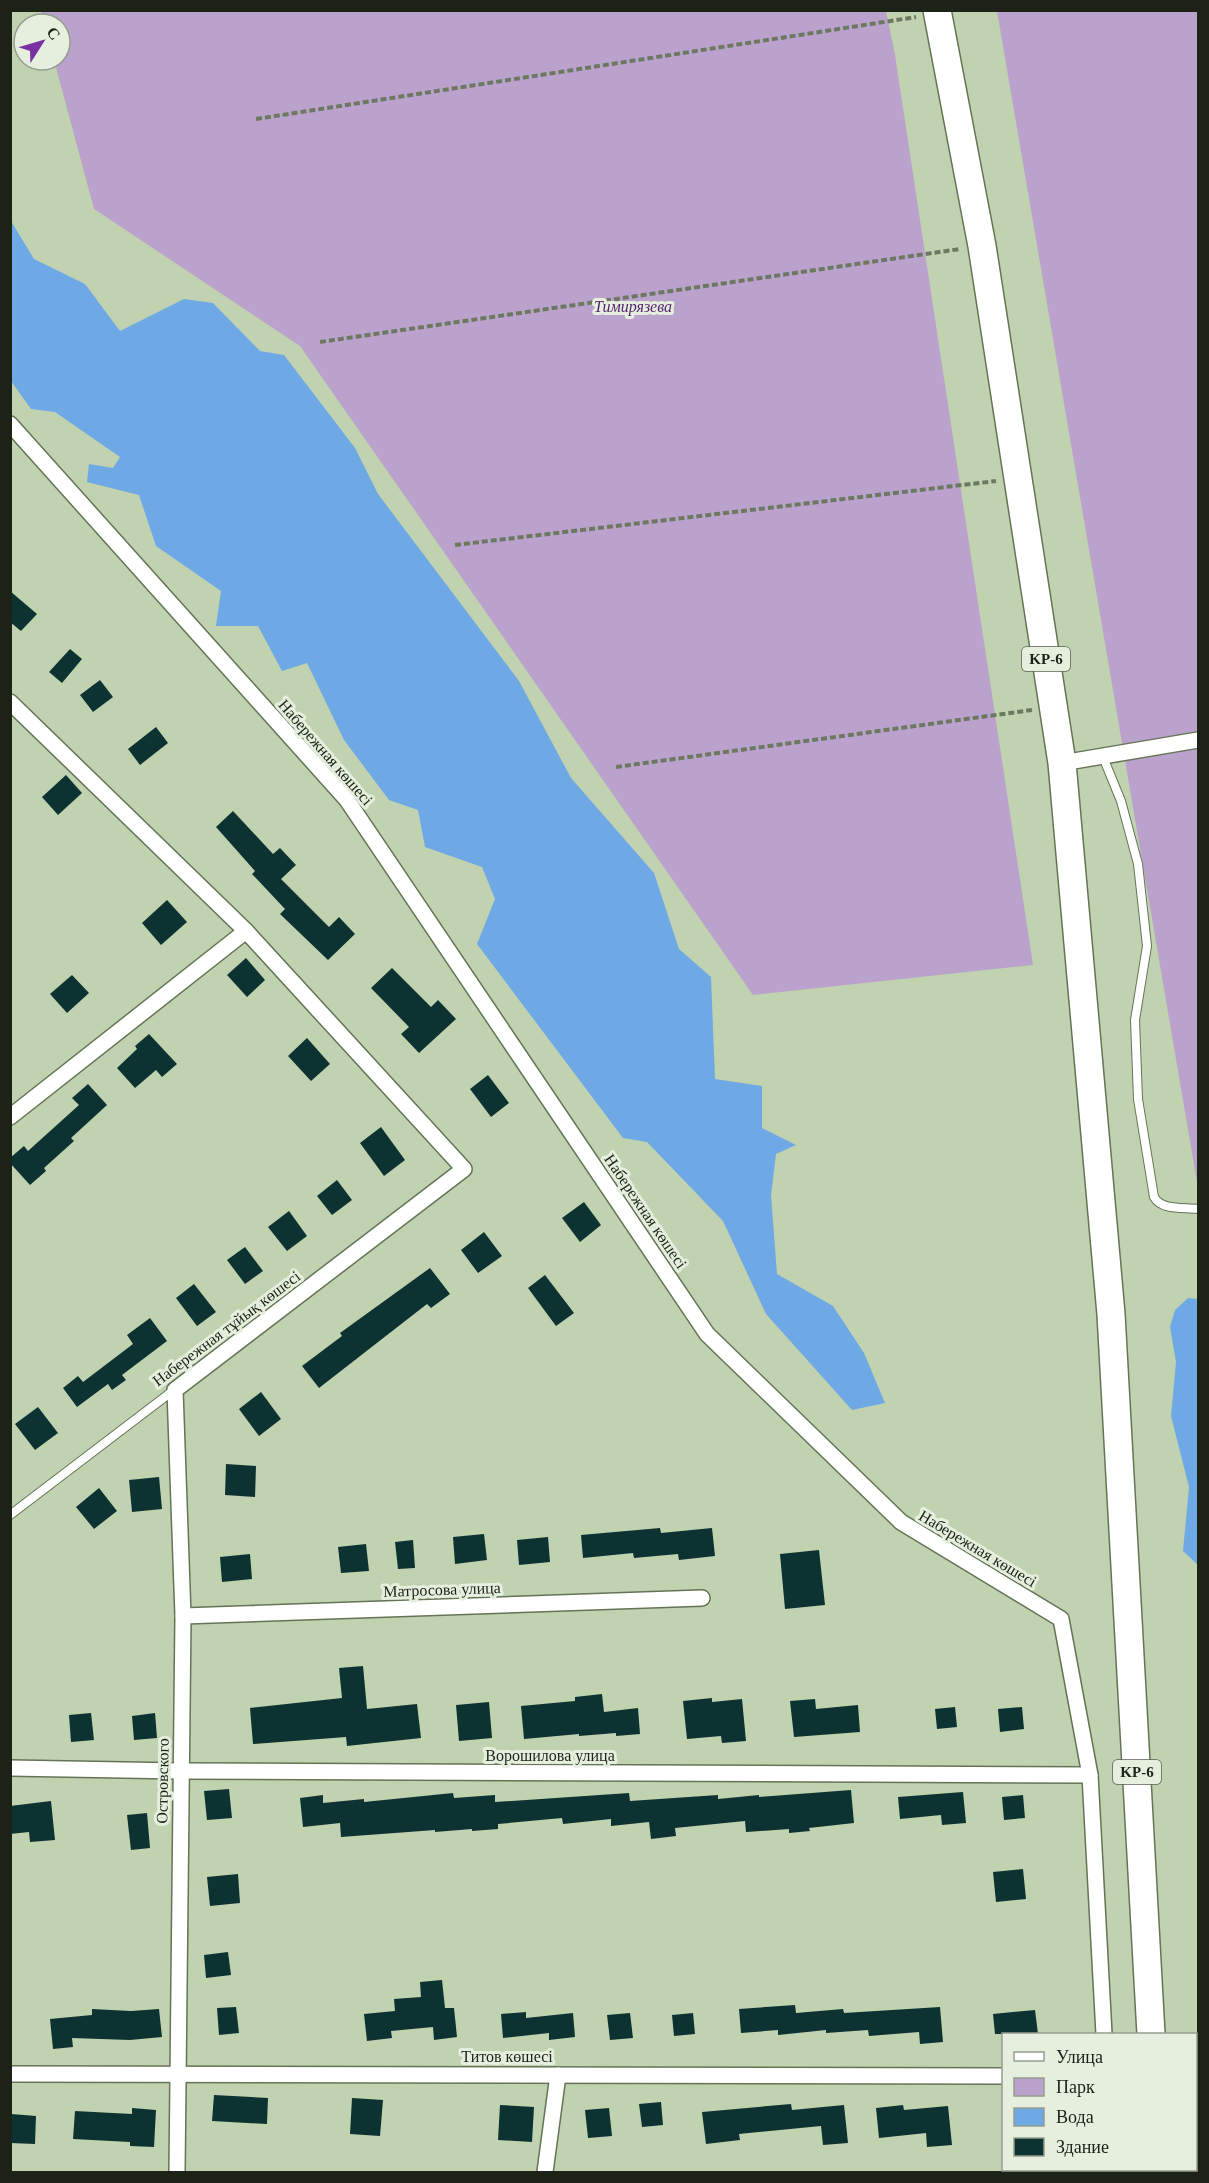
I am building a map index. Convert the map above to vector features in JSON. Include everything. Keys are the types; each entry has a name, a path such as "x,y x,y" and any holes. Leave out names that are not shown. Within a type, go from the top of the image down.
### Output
{"highway":[{"name":"KP-6","path":"937,12 982,246 1062,763 1111,1314 1150,2033"}],"street":[{"name":"Набережная көшесі","path":"10,424 347,800 706,1334 901,1522 1061,1619 1090,1775 1104,2033"},
{"path":"10,702 246,932 10,1118"},
{"path":"1062,763 1198,740"},
{"name":"Набережная тұйық көшесі","path":"175,1390 464,1169 246,932"},
{"name":"Островского","path":"175,1390 183,1616 177,2172"},
{"name":"Матросова улица","path":"183,1616 702,1598"},
{"name":"Ворошилова улица","path":"10,1768 180,1771 1090,1775"},
{"name":"Титов көшесі","path":"10,2074 1002,2076"},
{"path":"545,2172 558,2075"}],"lane":[{"path":"1103,757 1121,801 1138,864 1147,946 1135,1020 1138,1100 1154,1197 1157,1203 1165,1206 1198,1209"},
{"name":"Набережная тұйық көшесі","path":"10,1515 175,1390"}],"path":[{"path":"256,119 937,12"},
{"path":"320,342 982,246"},
{"path":"455,545 1018,478"},
{"path":"616,767 1053,707"}],"green space":[{"name":"Тимирязева","path":"886,11 895,55 1033,965 753,995 300,346 94,209 57,72 72,72 72,12 41,12"},
{"path":"997,11 1198,11 1198,1188"}],"water":[{"path":"11,221 34,259 85,284 120,331 184,299 213,303 260,351 284,355 355,448 378,494 519,681 571,778 654,873 679,949 711,977 715,1079 762,1086 762,1128 796,1145 776,1154 771,1195 777,1274 833,1306 864,1353 885,1403 852,1410 766,1314 723,1221 647,1142 623,1138 477,944 495,899 482,867 425,847 418,810 389,800 344,740 307,663 282,671 258,626 216,626 221,591 156,546 139,495 87,482 89,464 113,468 120,457 55,412 31,409 11,381"},
{"path":"1188,1298 1198,1299 1198,1565 1183,1551 1189,1487 1171,1416 1176,1362 1170,1327 1175,1310"}],"building":[{"path":"10,591 37,614 21,631 10,622"},
{"path":"70,649 82,659 62,683 49,672"},
{"path":"100,680 113,697 93,712 80,695"},
{"path":"156,727 168,743 140,765 128,749"},
{"path":"66,775 82,793 58,815 42,797"},
{"path":"233,811 273,854 280,848 296,865 281,879 329,927 339,917 355,934 328,960 280,914 285,909 252,874 255,871 216,827"},
{"path":"167,900 187,922 161,945 142,923"},
{"path":"246,958 265,980 247,997 227,975"},
{"path":"392,968 431,1007 438,1000 456,1019 419,1053 401,1034 409,1027 371,988"},
{"path":"72,975 89,993 67,1013 50,994"},
{"path":"149,1034 177,1064 162,1077 156,1070 135,1088 117,1068 137,1049 135,1046"},
{"path":"307,1038 330,1064 311,1081 288,1056"},
{"path":"488,1075 509,1103 491,1117 470,1089"},
{"path":"88,1084 107,1105 71,1138 74,1141 44,1168 46,1171 30,1185 10,1163 10,1158 24,1146 28,1151 79,1105 72,1098"},
{"path":"381,1127 405,1160 384,1176 360,1143"},
{"path":"337,1180 352,1200 332,1215 317,1196"},
{"path":"584,1202 601,1225 580,1242 562,1218"},
{"path":"289,1211 307,1236 287,1251 268,1227"},
{"path":"484,1232 502,1256 478,1273 461,1250"},
{"path":"245,1247 263,1271 245,1284 227,1260"},
{"path":"430,1268 450,1294 431,1308 427,1304 319,1388 302,1366 342,1336 340,1333"},
{"path":"545,1275 574,1313 556,1326 528,1288"},
{"path":"194,1284 216,1312 197,1326 176,1298"},
{"path":"150,1318 167,1341 122,1375 126,1380 112,1390 108,1384 77,1407 63,1388 78,1376 83,1382 133,1344 127,1335"},
{"path":"261,1392 281,1419 259,1436 239,1409"},
{"path":"38,1407 58,1433 35,1450 15,1424"},
{"path":"226,1464 256,1466 255,1497 225,1495"},
{"path":"159,1477 162,1509 132,1512 129,1480"},
{"path":"99,1488 117,1511 94,1529 76,1507"},
{"path":"660,1528 661,1533 712,1528 715,1556 679,1560 678,1554 634,1558 633,1553 583,1558 581,1535"},
{"path":"484,1534 487,1560 455,1564 453,1537"},
{"path":"548,1537 550,1562 519,1565 517,1540"},
{"path":"413,1540 415,1568 398,1569 395,1542"},
{"path":"366,1544 369,1571 341,1573 338,1547"},
{"path":"819,1550 825,1605 785,1609 780,1554"},
{"path":"250,1554 252,1579 222,1582 220,1557"},
{"path":"363,1666 367,1709 417,1704 421,1738 347,1746 346,1737 253,1744 250,1708 342,1698 339,1668"},
{"path":"602,1694 604,1712 638,1708 640,1734 579,1736 579,1734 524,1739 521,1706 575,1701 575,1697"},
{"path":"712,1698 712,1702 742,1699 746,1741 722,1743 721,1736 687,1739 683,1701"},
{"path":"815,1699 816,1709 858,1705 860,1732 794,1737 790,1701"},
{"path":"489,1702 492,1738 459,1741 456,1705"},
{"path":"955,1707 957,1727 937,1729 935,1709"},
{"path":"1022,1707 1024,1729 1000,1732 998,1709"},
{"path":"91,1713 94,1740 71,1742 69,1715"},
{"path":"155,1713 157,1738 134,1740 132,1716"},
{"path":"229,1789 232,1818 207,1820 204,1791"},
{"path":"851,1790 854,1823 809,1828 810,1831 789,1833 789,1829 746,1832 745,1821 675,1828 676,1836 651,1839 649,1822 611,1826 611,1819 563,1824 562,1818 498,1824 498,1829 435,1832 435,1830 341,1837 340,1823 303,1827 300,1798 323,1795 323,1803 364,1799 364,1802 453,1793 454,1798 495,1795 495,1802 629,1793 630,1801 718,1795 718,1799 759,1795 759,1797"},
{"path":"963,1792 966,1823 942,1825 941,1815 900,1819 898,1797"},
{"path":"1023,1795 1025,1818 1004,1820 1002,1797"},
{"path":"51,1801 55,1840 30,1842 29,1832 10,1834 10,1806"},
{"path":"147,1813 150,1848 131,1850 127,1815"},
{"path":"1023,1869 1026,1899 996,1902 993,1872"},
{"path":"238,1874 240,1903 210,1906 207,1877"},
{"path":"228,1952 231,1975 206,1978 204,1955"},
{"path":"442,1980 445,2008 454,2008 457,2037 434,2040 433,2027 391,2031 392,2038 367,2041 364,2014 395,2011 394,1999 421,1997 420,1982"},
{"path":"795,2005 796,2013 843,2009 844,2013 940,2007 943,2042 920,2044 919,2032 869,2036 868,2030 826,2033 826,2030 778,2035 778,2030 741,2033 739,2009"},
{"path":"236,2007 239,2033 219,2035 217,2008"},
{"path":"92,2009 131,2011 159,2009 162,2037 130,2040 72,2038 73,2047 53,2049 50,2019 92,2015"},
{"path":"1035,2010 1038,2033 995,2034 993,2014"},
{"path":"526,2012 526,2018 573,2013 575,2037 549,2040 549,2033 503,2038 501,2014"},
{"path":"630,2013 633,2038 610,2040 607,2015"},
{"path":"693,2013 695,2034 674,2036 672,2015"},
{"path":"214,2095 268,2098 267,2124 212,2121"},
{"path":"352,2098 383,2100 380,2136 350,2134"},
{"path":"661,2102 663,2125 642,2127 639,2104"},
{"path":"791,2104 792,2110 844,2105 848,2143 823,2145 821,2126 739,2134 740,2140 706,2144 702,2112"},
{"path":"500,2105 534,2107 532,2142 498,2140"},
{"path":"903,2105 904,2110 948,2106 952,2145 927,2147 926,2133 879,2138 876,2108"},
{"path":"132,2108 156,2110 154,2147 130,2146 130,2142 73,2139 75,2111 132,2114"},
{"path":"609,2108 612,2136 588,2138 585,2110"},
{"path":"11,2114 36,2116 35,2144 10,2143"}]}
